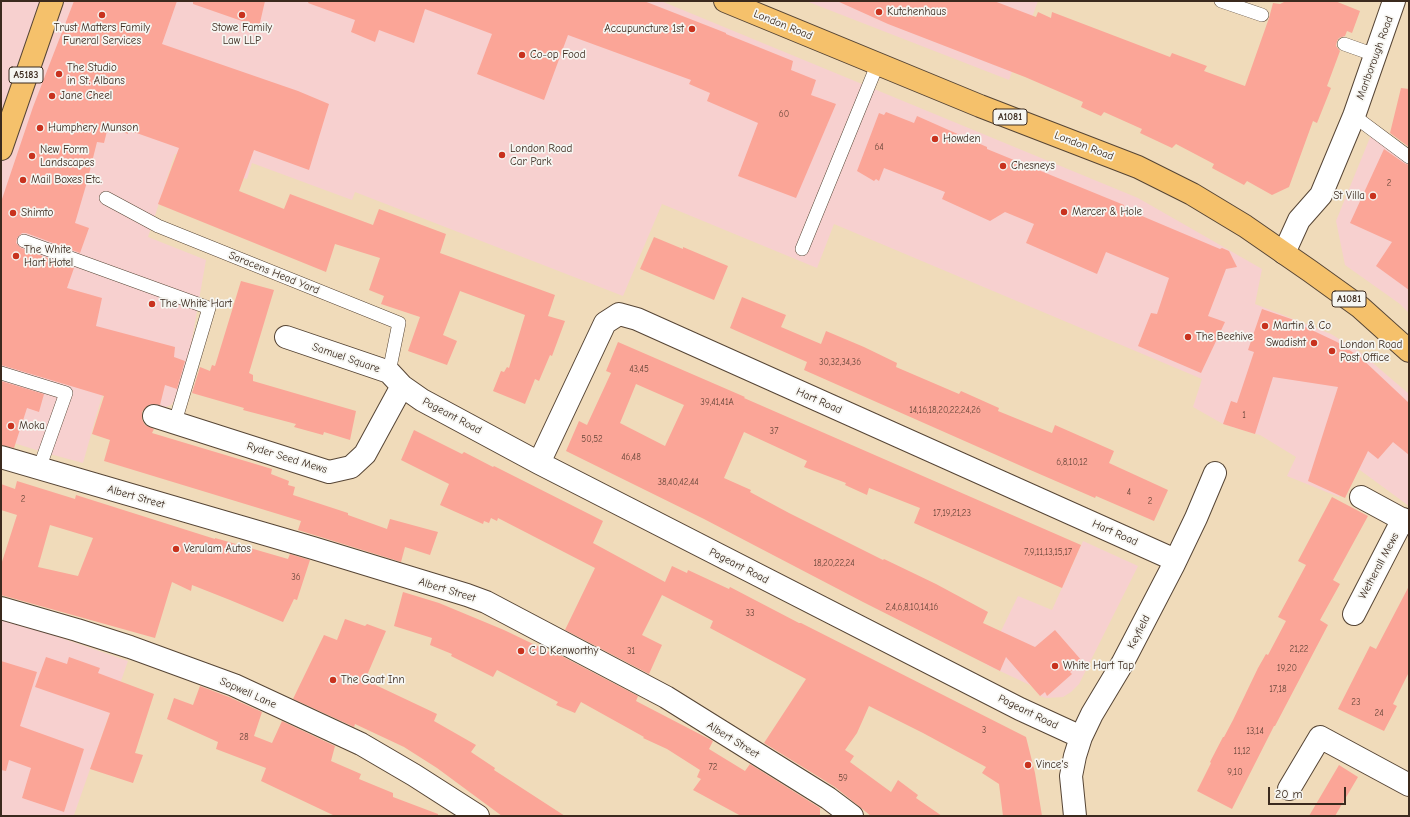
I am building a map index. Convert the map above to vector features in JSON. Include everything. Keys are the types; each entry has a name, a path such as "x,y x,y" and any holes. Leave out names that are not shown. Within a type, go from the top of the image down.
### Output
{"main road":[{"name":"A5183","path":"1,149 52,1"},
{"name":"London Road","path":"725,1 980,106 1138,167 1192,194 1229,215 1284,253 1360,308 1409,351"}],"street":[{"name":"Marlborough Road","path":"1284,253 1299,220 1321,195 1354,116 1394,1"},
{"name":"Hart Road","path":"539,463 605,323 619,314 638,319 1175,560"},
{"name":"Samuel Square","path":"286,337 396,379"},
{"name":"Ryder Seed Mews","path":"154,416 329,472 351,467 365,454 396,379"},
{"name":"Pageant Road","path":"396,379 422,400 539,463 1020,709 1081,737"},
{"name":"Albert Street","path":"1,457 312,548 486,602 666,697 828,798 852,816"},
{"name":"Keyfield","path":"1075,816 1072,776 1075,756 1081,737 1092,714 1122,664 1175,560 1196,518 1215,473"},
{"name":"Wetherall Mews","path":"1354,614 1406,521 1361,497"},
{"name":"Sopwell Lane","path":"1,608 108,640 234,685 361,744 414,774 478,816"},
{"path":"1289,789 1320,737 1409,785"}],"lane":[{"path":"1221,1 1262,15"},
{"path":"1344,44 1375,55"},
{"path":"802,249 878,63"},
{"path":"1354,116 1409,157"},
{"name":"Saracens Head Yard","path":"106,198 158,226 399,323 396,379"},
{"path":"24,240 209,308 175,422"},
{"path":"1,373 66,393 39,469"}],"shaded area":[{"path":"1,1 661,1 1138,198 1262,269 1255,304 1331,334 1360,352 1409,394 1409,506 1353,465 1339,497 1287,476 1296,457 1260,435 1223,424 1193,407 1202,379 834,224 817,268 662,204 623,296 355,192 352,200 252,163 247,179 175,154 148,237 206,260 191,345 176,399 171,405 163,408 108,394 102,396 83,463 1,439"},
{"path":"806,1 1038,1 1009,80"},
{"path":"1371,135 1409,163 1409,313 1400,304 1345,265 1336,221"},
{"path":"1083,541 1138,566 1079,684 1063,697 1046,698 1040,696 1032,686 985,664 1018,596 1052,610"},
{"path":"1,617 128,661 74,815 72,816 1,816"}],"building":[{"path":"74,1 177,1 162,44 298,91 329,104 309,170 254,150 239,191 284,209 290,194 373,225 379,209 446,234 440,253 555,295 548,316 565,321 552,356 550,355 539,381 535,379 525,404 493,391 501,371 504,372 507,367 509,368 525,315 460,291 443,335 457,341 447,365 408,351 420,317 381,304 384,296 369,290 380,258 335,244 326,272 158,204 179,148 128,130 128,134 108,127 104,143 97,142 75,223 89,228 80,253 26,233 22,233 17,238 16,243 21,248 74,268 67,288 102,298 96,326 175,347 174,357 185,361 177,389 165,385 160,405 151,404 142,412 142,419 145,425 154,429 152,433 272,469 271,474 289,481 288,485 295,487 293,495 348,513 348,515 387,529 390,519 438,532 430,555 405,547 401,562 298,530 301,521 104,461 110,440 92,434 104,396 1,365 1,202 33,107"},
{"name":"Stowe Family Law LLP","path":"193,1 265,1 259,27 193,4"},
{"path":"309,1 644,1 793,61 791,70 816,80 811,95 836,104 796,198 738,176 758,123 707,101 710,93 689,84 691,80 568,35 544,100 477,74 492,34 425,9 414,43 379,30 375,42 351,32 355,20 308,3"},
{"path":"837,1 994,1 1036,17 1038,12 1051,18 1052,12 1170,57 1172,53 1207,66 1204,71 1245,86 1273,3 1280,4 1286,1 1335,1 1360,11 1352,33 1347,31 1345,36 1339,38 1337,41 1336,46 1340,51 1327,86 1331,88 1317,123 1313,121 1289,187 1272,195 1247,181 1244,185 1212,168 1214,164 1176,144 1172,148 1140,133 1142,129 1104,112 1101,116 1081,107 1083,102 1025,77 888,24"},
{"path":"1401,88 1409,89 1409,147 1390,133"},
{"path":"886,112 914,123 917,116 987,147 987,149 1124,205 1123,208 1220,249 1222,248 1229,251 1237,267 1226,269 1208,316 1225,322 1201,373 1138,346 1151,313 1157,314 1169,278 1106,252 1097,274 1026,243 1034,224 1005,212 990,221 942,199 945,192 884,168 879,181 876,179 874,181 857,171 879,113 884,115"},
{"path":"1384,149 1409,165 1409,290 1376,266 1392,242 1350,223"},
{"path":"654,237 683,249 683,247 728,266 714,300 640,269"},
{"path":"241,281 274,290 249,373 253,375 253,381 356,411 350,440 324,432 323,435 294,427 296,424 243,410 244,408 192,393 200,367 210,371 212,365 215,366"},
{"path":"742,297 786,315 781,327 821,344 826,331 897,363 896,367 959,394 961,391 999,408 998,411 1052,433 1055,425 1114,451 1109,463 1168,490 1154,521 1096,496 1095,498 804,370 807,362 730,328"},
{"path":"1262,309 1297,321 1297,323 1337,342 1360,357 1409,403 1409,455 1393,442 1378,459 1368,451 1345,498 1308,481 1338,387 1273,377 1255,434 1223,424 1231,401 1237,403 1254,352 1248,350"},
{"path":"618,342 1081,545 1062,588 914,523 920,508 869,488 867,495 845,485 846,483 804,467 807,461 744,432 724,478 751,490 750,492 789,513 883,560 884,559 936,584 988,612 983,623 1035,647 1055,630 1082,661 1070,672 1072,674 1047,696 1045,692 1040,696 1006,657 1000,671 863,602 704,519 566,451 579,421 587,425 611,373 606,371","holes":["636,384 684,405 665,446 620,423"]},
{"name":"Moka","path":"1,381 44,394 39,412 27,408 14,448 1,445"},
{"path":"414,430 462,454 464,452 493,467 494,466 603,521 593,543 665,582 672,566 687,573 688,570 729,589 730,587 1026,737 1035,773 1042,816 1003,816 999,784 982,773 986,767 869,706 857,733 845,750 854,756 850,762 891,792 898,780 918,795 916,798 942,816 871,816 835,787 764,743 806,679 710,628 713,621 662,595 642,635 662,645 649,674 565,630 595,568 498,518 497,521 491,518 489,523 484,521 483,524 440,505 449,484 401,460"},
{"path":"17,481 75,499 76,495 215,539 288,559 290,554 310,560 297,600 294,599 283,622 192,585 191,591 172,582 155,638 1,595 1,565 17,515 1,510 1,484 15,489","holes":["50,525 93,538 78,576 38,567"]},
{"path":"1332,497 1368,516 1333,580 1340,584 1320,620 1328,625 1232,809 1197,791 1211,763 1210,762 1233,720 1258,668 1266,654 1268,655 1286,621 1278,617 1306,565 1298,561"},
{"path":"1409,586 1409,672 1393,704 1397,706 1384,731 1338,709 1370,646 1376,649"},
{"path":"403,592 439,603 504,630 554,654 554,652 638,696 636,701 713,741 709,749 745,771 750,764 820,808 820,816 741,816 693,790 701,779 697,777 700,770 667,749 643,738 644,737 581,702 575,713 556,705 558,702 497,670 493,677 451,656 452,654 430,645 432,638 394,626"},
{"path":"345,619 365,626 367,624 386,631 365,680 437,714 434,721 476,745 471,752 495,768 494,770 565,816 502,816 437,768 404,747 355,724 354,727 293,699 324,635 337,640"},
{"path":"46,657 67,664 69,657 100,668 98,673 154,694 135,753 143,755 133,783 90,769 110,713 35,687"},
{"path":"1,661 37,672 20,726 84,749 64,812 22,798 31,768 9,760 6,771 1,770"},
{"path":"200,686 262,712 254,736 272,743 282,721 335,746 331,761 361,774 359,779 393,793 393,797 438,814 438,816 335,816 261,781 266,768 216,749 218,742 167,719 174,698 193,705"},
{"path":"1339,765 1358,777 1335,816 1309,816"}],"place":[{"name":"Kutchenhaus","path":"879,12"},
{"name":"Trust Matters Family Funeral Services","path":"102,15"},
{"name":"Stowe Family Law LLP","path":"242,15"},
{"name":"Accupuncture 1st","path":"692,29"},
{"name":"Co-op Food","path":"522,55"},
{"name":"The Studio in St. Albans","path":"59,74"},
{"name":"Jane Cheel","path":"52,96"},
{"name":"Humphery Munson","path":"40,128"},
{"name":"Howden","path":"935,139"},
{"name":"London Road Car Park","path":"502,155"},
{"name":"New Form Landscapes","path":"32,156"},
{"name":"Chesneys","path":"1003,166"},
{"name":"Mail Boxes Etc.","path":"23,180"},
{"name":"St Villa","path":"1373,196"},
{"name":"Mercer & Hole","path":"1064,212"},
{"name":"Shimto","path":"13,213"},
{"name":"The White Hart Hotel","path":"16,256"},
{"name":"The White Hart","path":"152,304"},
{"name":"Martin & Co","path":"1265,326"},
{"name":"The Beehive","path":"1188,337"},
{"name":"Swadisht","path":"1314,343"},
{"name":"London Road Post Office","path":"1332,351"},
{"name":"Moka","path":"11,426"},
{"name":"Verulam Autos","path":"176,549"},
{"name":"C D Kenworthy","path":"521,651"},
{"name":"White Hart Tap","path":"1055,666"},
{"name":"The Goat Inn","path":"333,680"},
{"name":"Vince's","path":"1028,765"}]}
